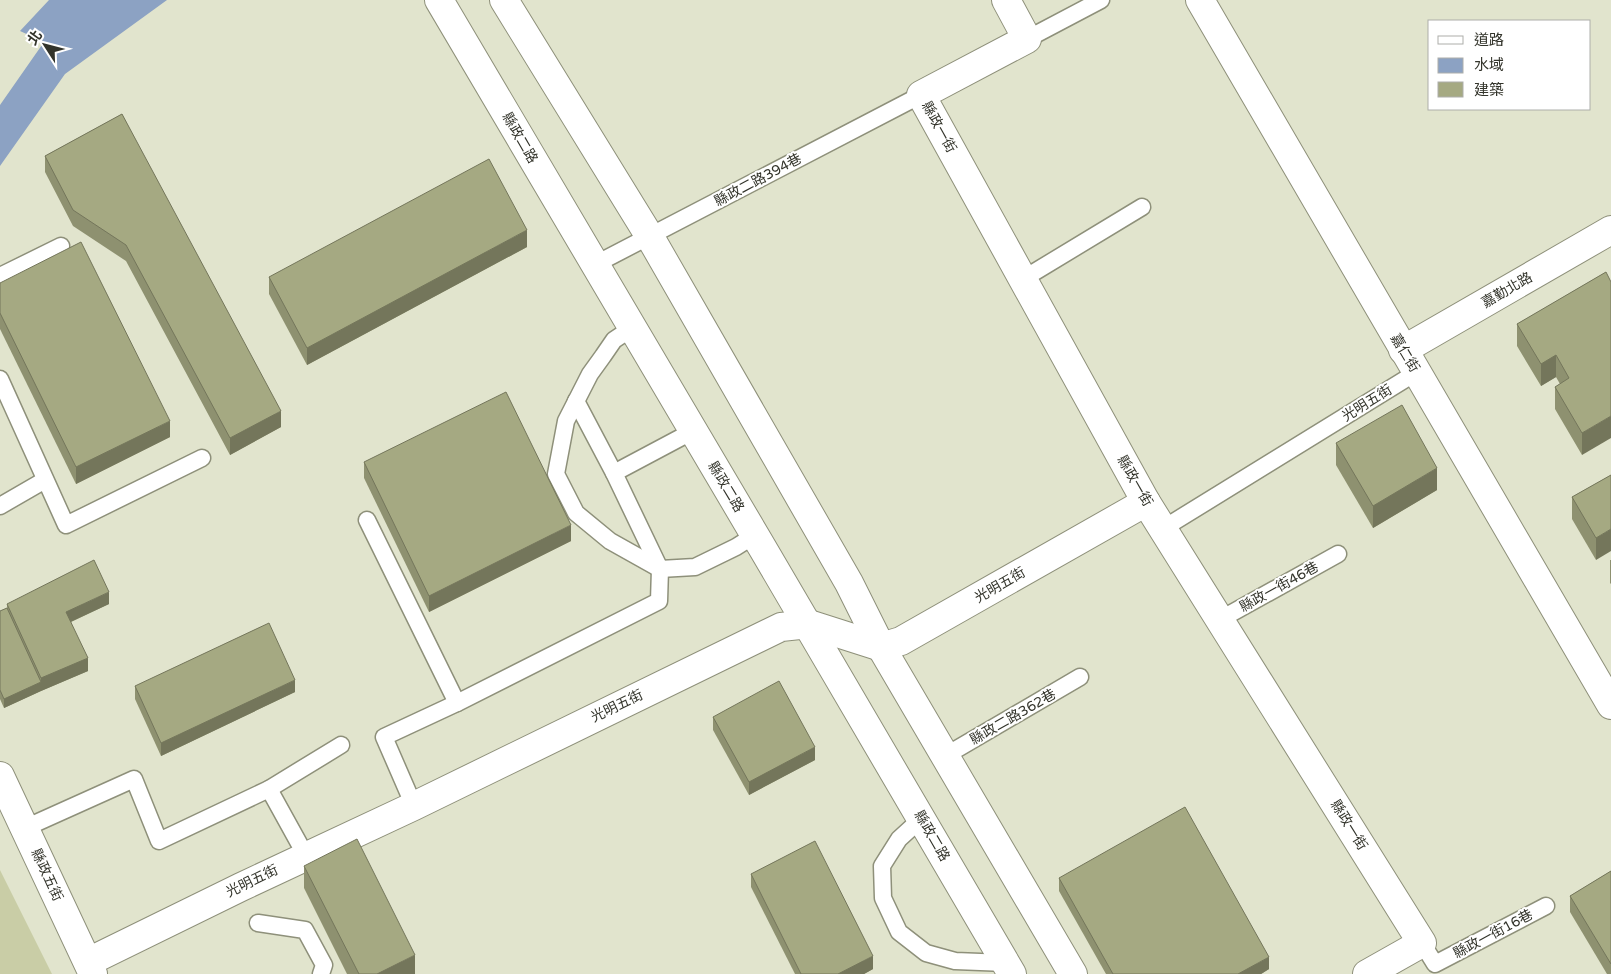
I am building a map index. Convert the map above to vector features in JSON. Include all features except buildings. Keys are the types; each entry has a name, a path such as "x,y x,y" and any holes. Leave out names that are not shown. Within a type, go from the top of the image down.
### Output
{"street":[{"name":"縣政二路","path":"439,0 594,265 809,624 1009,968"},
{"path":"504,0 650,237 849,583 881,647 1068,972"},
{"path":"1006,0 1028,38"},
{"name":"嘉仁街","path":"1200,0 1611,705"},
{"name":"縣政一街","path":"1028,38 921,95 1146,502 1422,943"},
{"name":"嘉勤北路","path":"1410,361 1611,230"},
{"name":"光明五街","path":"90,968 306,856 414,806 781,627 809,624 881,647 901,641 1146,502"},
{"name":"縣政五街","path":"0,776 90,968"},
{"path":"1367,974 1422,943"}],"lane":[{"path":"1028,38 1101,0"},
{"name":"縣政二路394巷","path":"594,265 921,95"},
{"path":"1023,279 1142,207"},
{"path":"0,276 60,246"},
{"path":"632,328 614,340 590,374 566,420 556,474 576,513 610,541 660,569 695,567 756,535"},
{"name":"光明五街","path":"1164,528 1410,361"},
{"path":"0,379 66,525 202,458"},
{"path":"414,806 384,737 457,703 658,602 660,569 614,473 576,401"},
{"path":"614,473 693,431"},
{"path":"0,506 45,480"},
{"path":"367,520 457,703"},
{"name":"縣政一街46巷","path":"1220,619 1338,554"},
{"name":"縣政二路362巷","path":"945,756 1080,677"},
{"path":"25,828 134,779 159,841 269,789 341,745"},
{"path":"269,789 306,856"},
{"path":"922,818 899,839 882,866 882,898 899,932 926,953 955,961 1009,968"},
{"name":"縣政一街16巷","path":"1422,943 1435,964 1546,906"},
{"path":"258,922 305,930 324,966 321,974"}],"green space":[{"path":"0,870 52,974 0,974"}],"water":[{"path":"49,0 167,0 65,74 0,166 0,105 44,42 20,31"}]}
